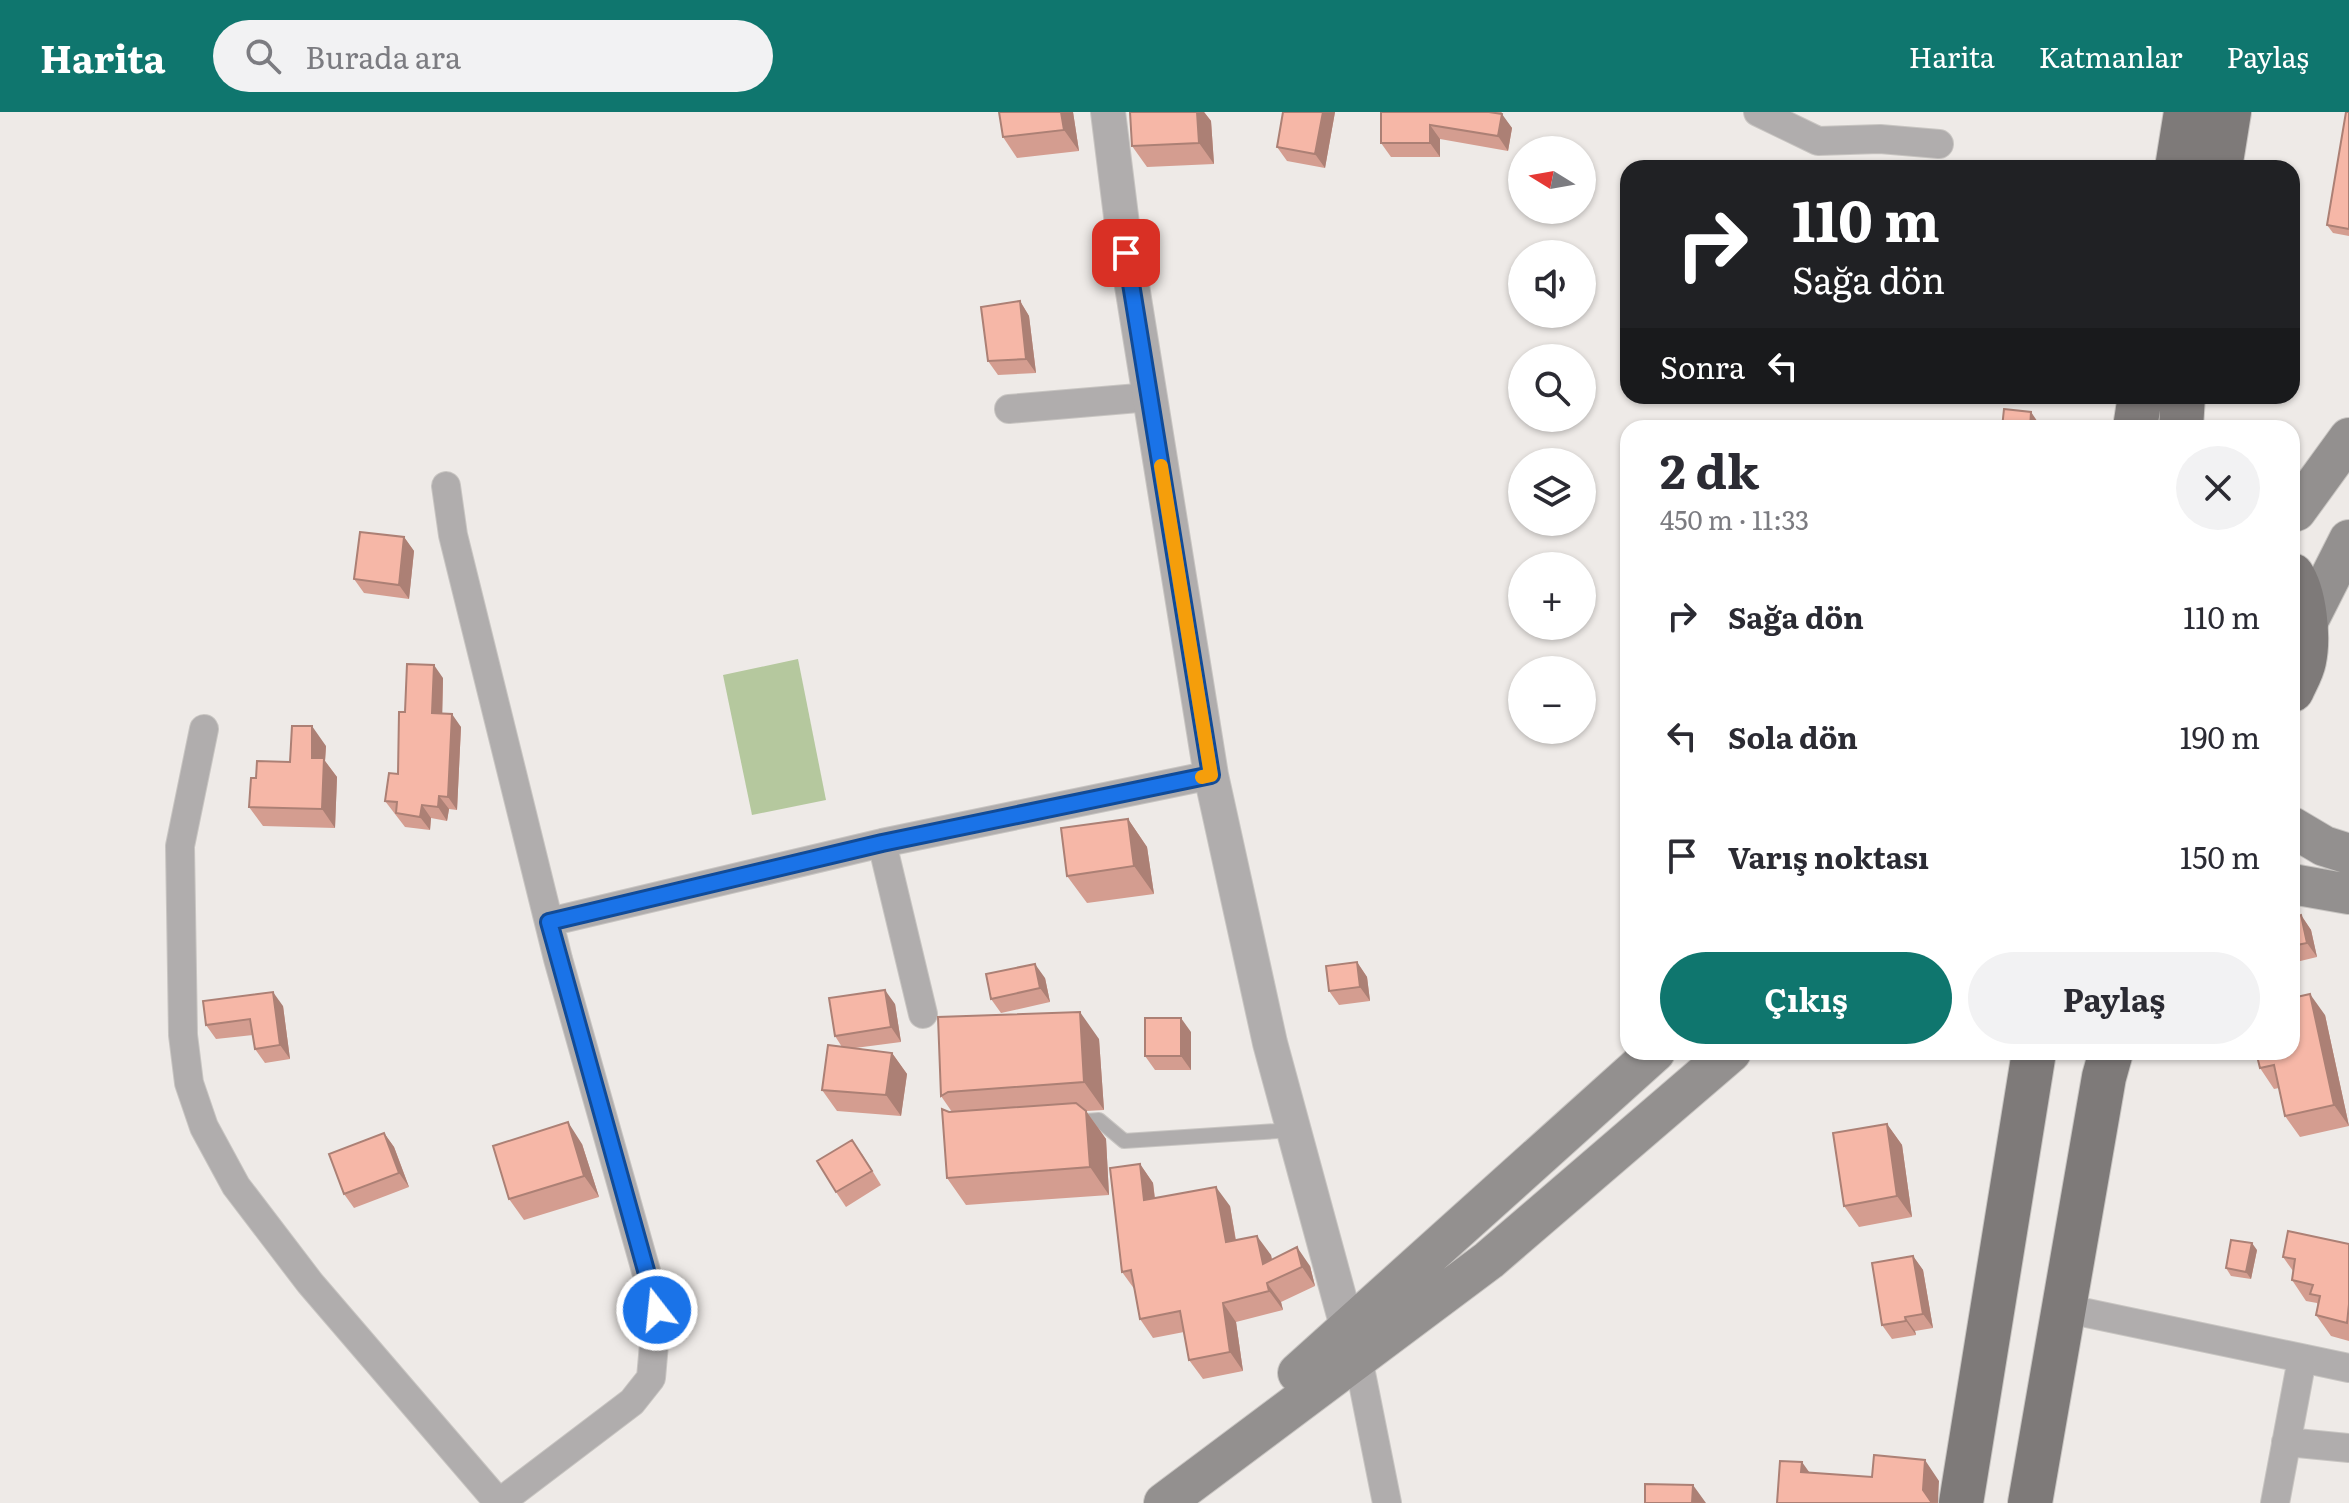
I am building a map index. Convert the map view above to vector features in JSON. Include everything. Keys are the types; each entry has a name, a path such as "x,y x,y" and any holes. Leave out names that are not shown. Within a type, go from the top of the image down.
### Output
{"main road":[{"path":"2178,160 2186,112"},
{"path":"2221,160 2229,112"},
{"path":"2300,505 2349,438"},
{"path":"2304,629 2349,540"},
{"path":"2300,603 2305,661 2300,672"},
{"path":"2300,832 2324,846 2349,854"},
{"path":"2300,885 2349,894"},
{"path":"1164,1503 1353,1344 1647,1060"},
{"path":"1150,1503 1353,1344 1489,1260 1722,1060"},
{"path":"1961,1503 2033,1060"},
{"path":"2030,1503 2110,1060"}],"street":[{"path":"1108,112 1211,775 1270,1043 1353,1344 1387,1503"},
{"path":"1758,112 1818,141 1880,139 1939,144"},
{"path":"1009,409 1150,397"},
{"path":"204,729 180,846 183,1035 189,1083 204,1127 236,1186 310,1283 499,1503 632,1402 651,1378 657,1310 549,922 453,535 446,486"},
{"path":"549,922 882,843 1211,775"},
{"path":"882,843 923,1014"},
{"path":"2063,1308 2349,1368"},
{"path":"2275,1503 2302,1359"},
{"path":"2286,1442 2349,1448"}],"lane":[{"path":"1055,1123 1099,1120 1124,1141 1293,1130"}],"green space":[{"path":"798,659 826,800 752,815 723,675"}],"building":[{"path":"999,112 1061,112 1064,130 1003,137"},
{"path":"1130,112 1197,112 1199,143 1132,146"},
{"path":"1283,112 1323,112 1315,154 1277,147"},
{"path":"1381,112 1502,114 1498,136 1430,125 1430,143 1381,143"},
{"path":"2346,112 2349,112 2349,229 2327,225"},
{"path":"1020,301 1026,359 988,361 981,307"},
{"path":"2004,409 2031,412 2030,420 2003,420"},
{"path":"360,532 404,537 399,585 354,579"},
{"path":"407,664 434,665 432,713 452,714 448,797 439,796 438,807 422,805 420,817 396,813 397,802 385,801 389,773 398,774 399,712 405,712"},
{"path":"292,726 312,726 312,758 324,758 322,809 249,807 251,778 256,778 257,761 290,762"},
{"path":"1128,819 1134,866 1067,876 1061,828"},
{"path":"2300,915 2307,943 2300,944"},
{"path":"1357,962 1360,987 1329,991 1326,966"},
{"path":"1035,964 1040,988 991,999 986,974"},
{"path":"885,990 891,1027 835,1036 829,998"},
{"path":"273,992 280,1045 255,1049 250,1019 206,1025 203,1001"},
{"path":"2310,994 2334,1105 2285,1116 2274,1065 2260,1068 2258,1060 2300,1060 2300,996"},
{"path":"1080,1012 1084,1082 948,1092 941,1096 938,1017"},
{"path":"1145,1018 1181,1018 1181,1056 1145,1056"},
{"path":"828,1045 892,1053 886,1095 822,1090"},
{"path":"1076,1103 1086,1111 1090,1167 947,1178 942,1109 949,1112"},
{"path":"568,1122 584,1176 509,1199 493,1146"},
{"path":"1887,1124 1897,1196 1844,1206 1833,1133"},
{"path":"384,1133 399,1173 344,1194 329,1154"},
{"path":"852,1140 872,1171 836,1192 817,1161"},
{"path":"1140,1164 1144,1200 1216,1187 1226,1242 1257,1236 1263,1264 1297,1247 1302,1267 1267,1283 1269,1291 1223,1303 1230,1352 1189,1360 1180,1311 1140,1319 1131,1270 1122,1272 1110,1168"},
{"path":"2288,1231 2349,1244 2347,1323 2316,1315 2320,1296 2310,1294 2313,1285 2292,1280 2295,1259 2283,1257"},
{"path":"2231,1240 2252,1243 2246,1272 2226,1268"},
{"path":"1913,1256 1923,1314 1882,1325 1872,1263"},
{"path":"1874,1455 1925,1460 1923,1490 1932,1503 1777,1503 1780,1461 1802,1462 1801,1472 1872,1477"},
{"path":"1645,1484 1693,1485 1692,1503 1645,1503"}],"slow traffic":[{"path":"1161,466 1211,775 1202,777"}],"route":[{"path":"657,1310 549,922 882,843 1211,775 1126,253"}]}
